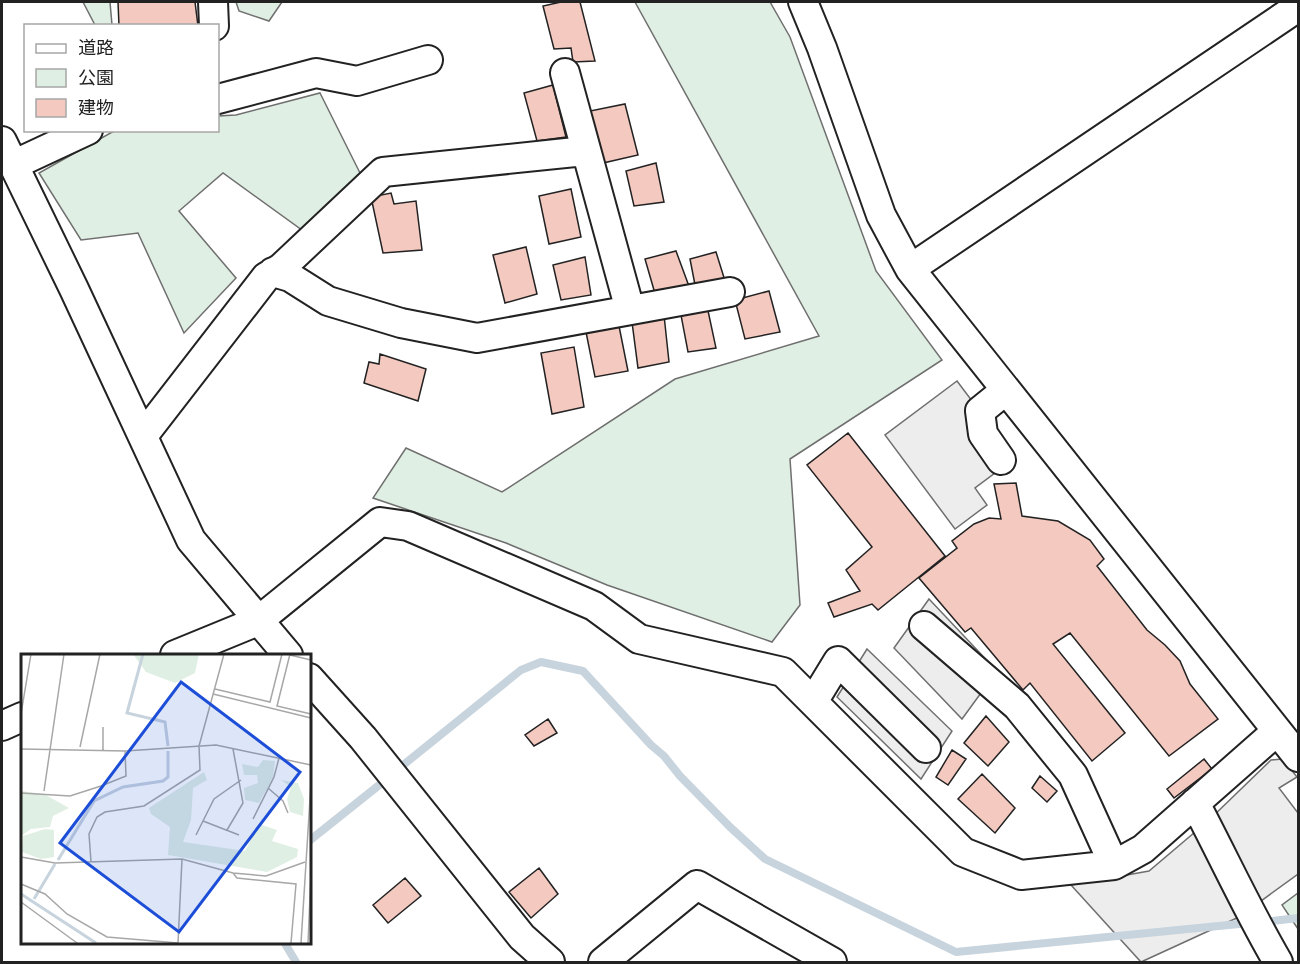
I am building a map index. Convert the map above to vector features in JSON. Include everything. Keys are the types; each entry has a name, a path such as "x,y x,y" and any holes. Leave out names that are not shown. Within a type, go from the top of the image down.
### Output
{"street":[{"path":"213,2 214,24"},
{"path":"803,2 822,48 880,215 910,269 1299,757"},
{"path":"910,269 1299,7"},
{"path":"219,99 316,73 357,81 428,60"},
{"path":"565,73 630,310"},
{"path":"81,132 7,153 144,436 191,540 287,654"},
{"path":"144,436 266,277 281,268 383,172 585,151"},
{"path":"273,272 290,277 328,301 401,323 477,338 730,292"},
{"path":"1001,460 983,434 980,411 1006,390"},
{"path":"177,654 258,621 380,522 408,526 594,606 639,639 783,672 963,852 1021,875 1114,865 1143,849 1277,730"},
{"path":"924,626 1017,706 1066,766 1073,775 1114,865"},
{"path":"813,702 838,661 926,748"},
{"path":"310,679 363,738 522,937 550,963"},
{"path":"2,726 21,717"},
{"path":"1195,803 1223,856 1248,912 1278,963"},
{"path":"603,963 697,885 832,963"}],"green space":[{"path":"83,2 110,2 112,24 94,24"},
{"path":"236,2 282,2 269,21 239,11"},
{"path":"635,2 770,2 790,37 876,271 942,360 790,459 800,605 772,642 607,585 506,543 373,498 406,448 502,492 675,379 819,336"},
{"path":"320,93 362,177 302,230 223,173 179,211 236,278 184,333 138,233 81,240 39,173 112,132 219,132 219,116 236,115"},
{"path":"1298,893 1298,929 1282,905"}],"shaded area":[{"path":"957,381 1015,458 975,488 987,505 955,529 885,435"},
{"path":"929,599 997,671 962,719 894,648"},
{"path":"867,649 952,731 921,779 837,697"},
{"path":"1283,759 1297,777 1279,788 1298,813 1298,874 1239,917 1141,962 1071,885 1149,871 1208,821 1271,760"}],"building":[{"path":"118,2 195,2 198,24 119,24"},
{"path":"561,2 580,2 595,61 573,62 571,48 554,49 543,6"},
{"path":"553,85 566,137 537,141 524,93"},
{"path":"625,104 638,155 603,163 590,111"},
{"path":"656,163 664,202 634,206 626,171"},
{"path":"571,189 581,237 549,244 539,196"},
{"path":"391,193 394,204 416,201 422,250 383,253 371,197"},
{"path":"526,247 537,294 505,303 493,255"},
{"path":"676,251 690,289 656,297 645,259"},
{"path":"716,252 726,284 696,290 690,259"},
{"path":"585,257 591,295 561,300 553,265"},
{"path":"769,291 780,332 745,339 735,300"},
{"path":"707,306 716,348 688,352 680,310"},
{"path":"664,315 669,362 638,368 632,322"},
{"path":"619,326 628,371 595,377 586,332"},
{"path":"574,347 584,407 552,414 541,353"},
{"path":"380,354 426,369 418,401 364,383 369,362 379,364"},
{"path":"848,433 945,556 878,610 872,604 834,617 828,603 860,591 846,570 872,547 807,465"},
{"path":"1016,483 1022,516 1058,521 1090,540 1104,559 1097,566 1147,630 1180,661 1190,684 1218,719 1169,756 1070,633 1053,644 1125,733 1092,761 1030,683 1023,690 971,628 965,632 919,578 957,548 952,541 974,524 989,518 1001,519 994,484"},
{"path":"986,716 1009,742 988,766 964,743"},
{"path":"548,719 557,733 534,746 525,735"},
{"path":"952,750 966,759 948,785 936,777"},
{"path":"1204,759 1212,769 1174,798 1167,789"},
{"path":"982,774 1015,808 995,833 958,799"},
{"path":"1040,776 1057,791 1047,802 1032,788"},
{"path":"539,868 558,894 531,918 509,892"},
{"path":"405,878 421,896 388,923 373,905"}],"waterway":[{"path":"397,770 521,670 541,662 583,671 651,745 664,756 680,776 765,859 956,952 1249,923"},
{"path":"310,840 388,778"},
{"path":"1264,922 1298,918"},
{"path":"285,943 296,962"}]}
